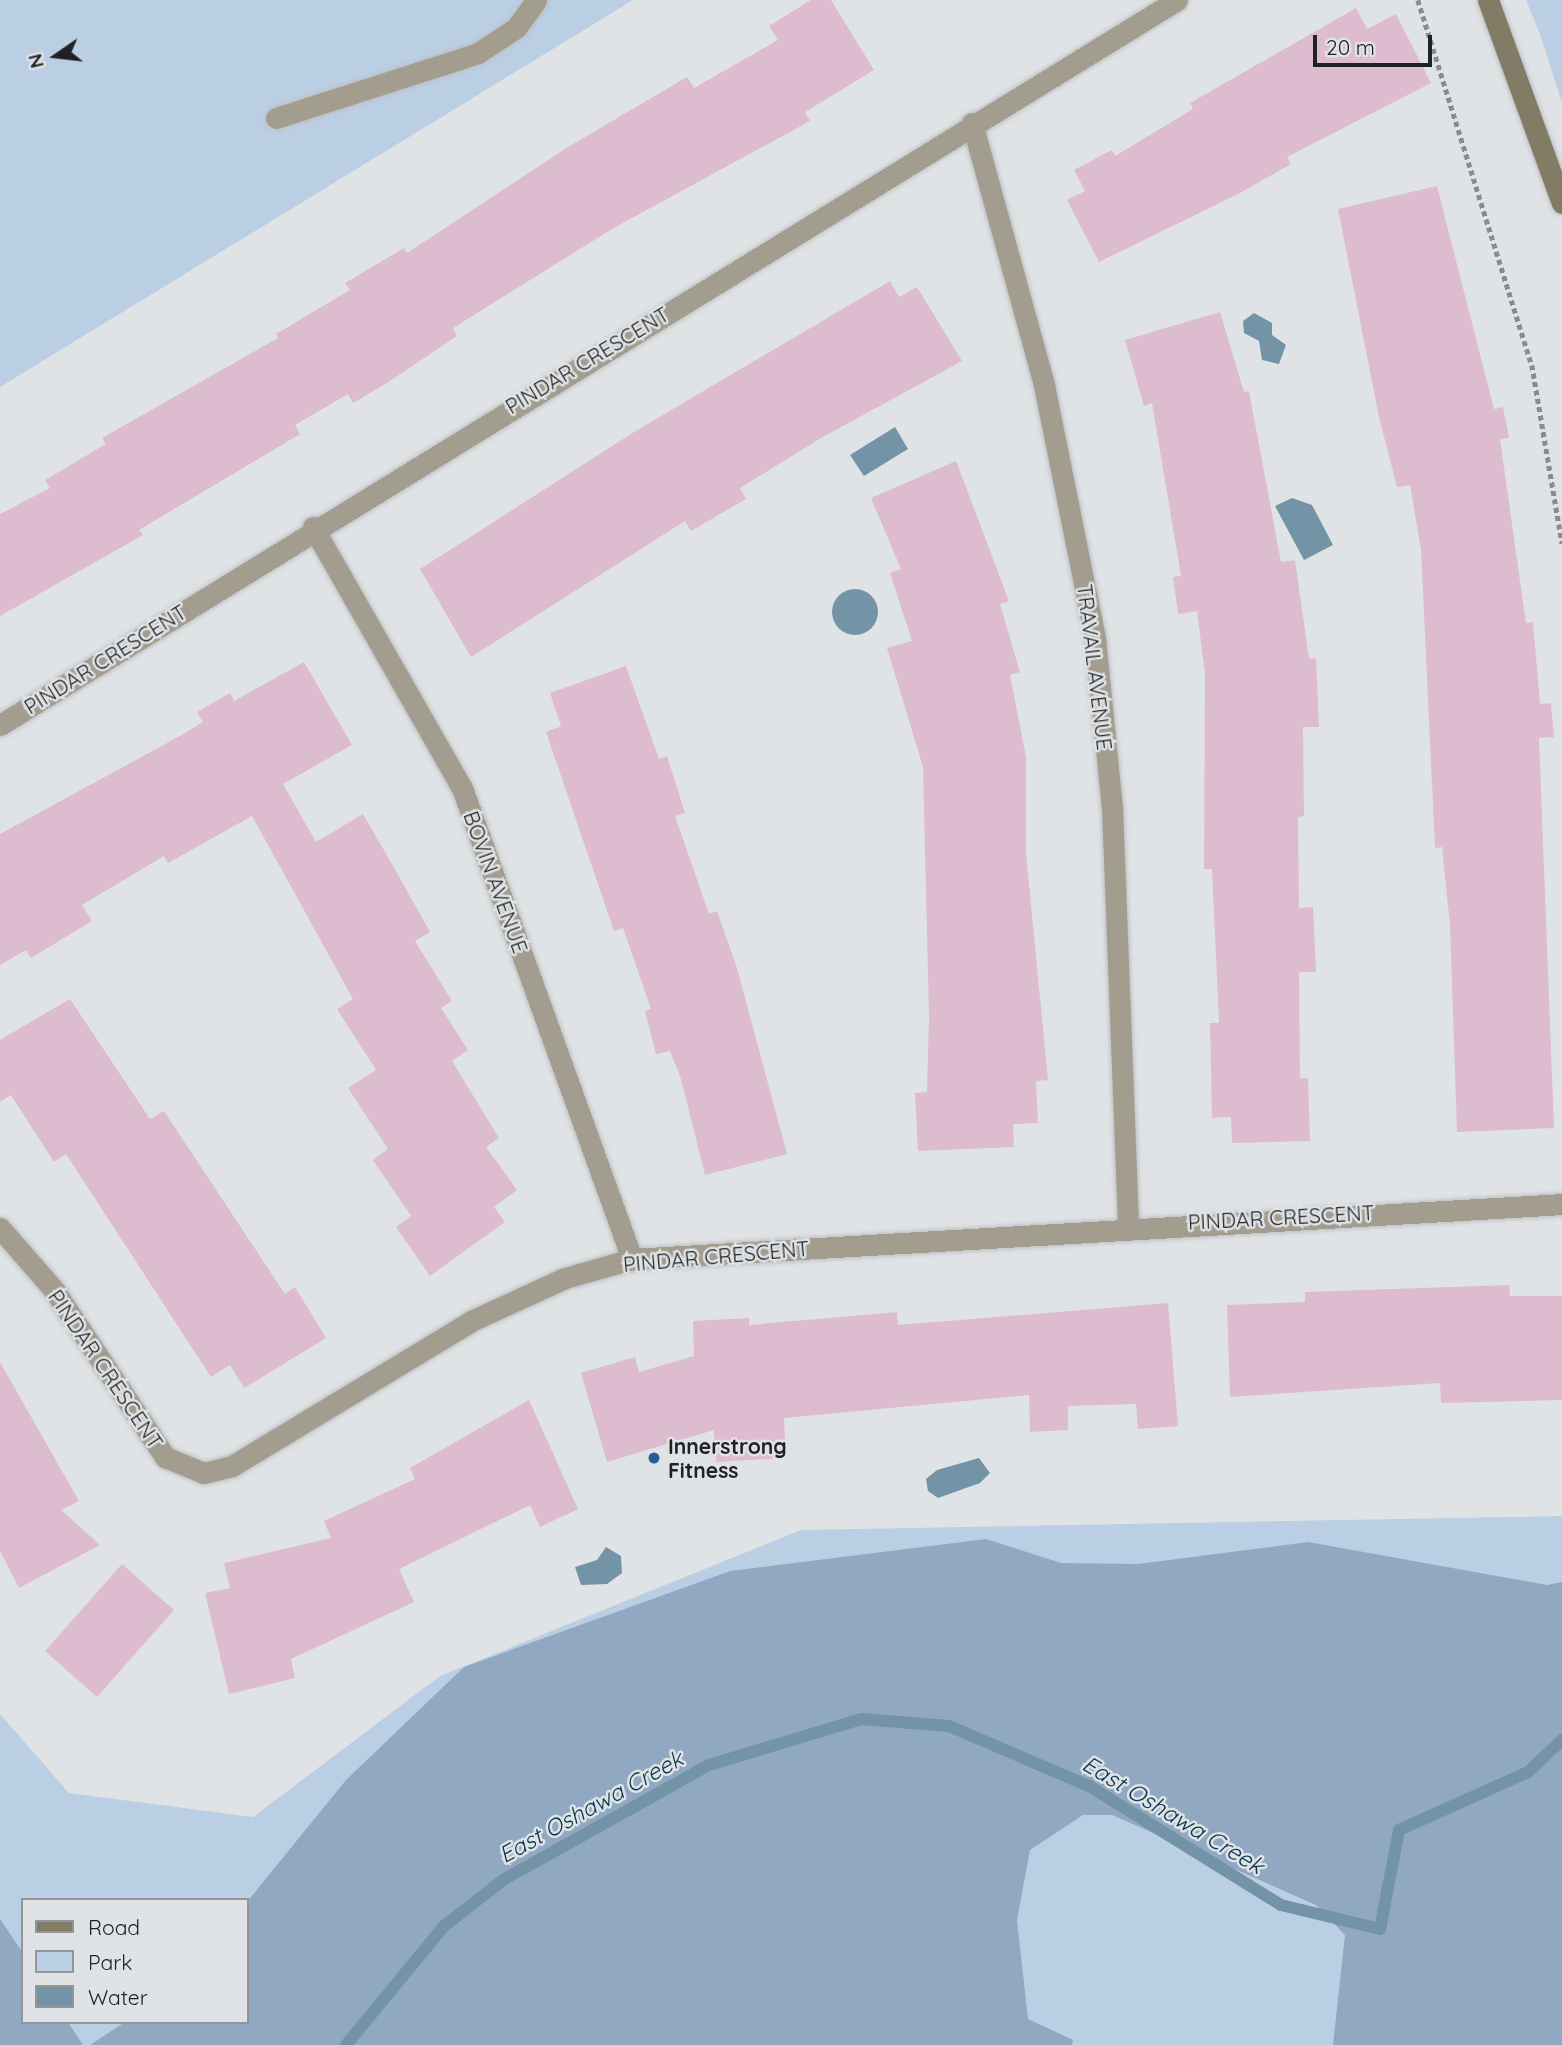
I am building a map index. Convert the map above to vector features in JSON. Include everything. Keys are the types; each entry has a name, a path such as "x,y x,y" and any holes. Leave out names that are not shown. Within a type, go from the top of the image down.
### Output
{"street":[{"path":"276,118 478,52 516,29 536,0"},
{"name":"PINDAR CRESCENT","path":"0,725 313,527 972,122 1177,0"},
{"path":"1488,0 1562,203"},
{"name":"TRAVAIL AVENUE","path":"972,122 1044,385 1095,638 1112,807 1128,1225"},
{"name":"BOVIN AVENUE","path":"313,527 462,788 632,1259"},
{"name":"PINDAR CRESCENT","path":"0,1228 54,1290 165,1457 204,1473 232,1466 471,1321 565,1279 632,1259 1128,1225 1562,1204"}],"path":[{"path":"1418,0 1532,365 1562,544"}],"green space":[{"path":"0,0 633,0 0,387"},
{"path":"1526,0 1562,0 1562,103 1540,34"},
{"path":"1562,1516 1562,2045 0,2045 0,1714 69,1793 253,1817 440,1676 801,1530"}],"shaded area":[{"path":"986,1539 1061,1563 1138,1564 1308,1542 1547,1585 1562,1582 1562,2045 1333,2045 1345,1935 1316,1905 1112,1815 1083,1815 1030,1850 1017,1920 1028,2019 1073,2040 1072,2045 90,2045 122,2024 248,2024 248,1901 346,1780 464,1667 730,1571"},
{"path":"0,1919 21,1950 21,2024 69,2024 83,2045 0,2045"}],"water":[{"path":"1254,313 1272,323 1272,335 1286,345 1279,364 1262,360 1259,341 1244,333 1243,321"},
{"path":"895,427 908,449 864,476 850,455"},
{"path":"1292,498 1312,505 1333,545 1304,560 1275,506"},
{"path":"855,589 871,596 878,612 871,628 855,635 839,628 832,612 839,596"},
{"path":"979,1458 990,1473 980,1483 938,1498 928,1491 926,1479 937,1470"},
{"path":"606,1547 621,1556 622,1573 607,1584 581,1585 575,1567 597,1560"}],"building":[{"path":"811,0 831,0 874,70 805,112 810,121 612,229 453,328 457,336 387,383 353,403 348,394 295,425 300,434 139,530 143,535 0,616 0,514 50,488 45,480 106,444 102,438 278,338 276,334 350,290 345,283 404,248 407,253 568,147 687,77 694,88 778,40 769,26"},
{"path":"1356,8 1367,29 1396,14 1431,83 1287,157 1291,164 1240,193 1099,262 1067,200 1085,191 1074,170 1112,150 1115,156 1193,109 1190,103"},
{"path":"1437,186 1494,409 1503,407 1509,438 1500,439 1526,623 1533,622 1540,704 1551,703 1554,737 1539,738 1554,1128 1457,1132 1450,925 1442,847 1435,848 1421,550 1410,485 1397,487 1379,417 1338,209"},
{"path":"890,281 899,297 917,287 962,361 821,438 740,488 746,499 691,531 685,521 471,657 420,569 634,432"},
{"path":"1220,312 1244,392 1249,391 1281,562 1295,560 1309,659 1316,658 1319,727 1303,727 1304,816 1298,817 1299,908 1313,907 1316,972 1299,972 1300,1078 1308,1078 1310,1141 1232,1143 1231,1117 1212,1118 1210,1023 1219,1023 1212,869 1204,869 1205,674 1197,611 1178,614 1173,577 1181,576 1152,403 1144,406 1125,340"},
{"path":"956,461 1009,601 1000,604 1020,672 1010,675 1026,757 1026,853 1048,1080 1036,1081 1038,1123 1013,1124 1014,1147 918,1151 915,1093 927,1092 929,1017 923,767 887,648 912,641 890,573 901,569 871,498"},
{"path":"304,662 352,745 283,784 316,842 363,814 392,864 430,932 415,941 452,1001 441,1008 468,1050 452,1061 499,1138 486,1147 517,1190 494,1207 505,1222 430,1276 396,1227 411,1216 373,1160 388,1149 348,1088 376,1070 337,1009 353,999 252,816 168,863 164,856 82,905 92,921 31,958 26,950 0,965 0,834 203,722 197,712 230,693 234,701"},
{"path":"626,666 659,759 667,756 685,813 675,816 709,914 717,911 737,968 787,1154 705,1175 681,1079 670,1051 656,1054 645,1011 651,1009 623,928 614,931 546,732 561,726 550,693"},
{"path":"70,999 150,1119 164,1111 285,1294 295,1287 326,1338 244,1388 230,1365 211,1377 66,1154 54,1162 11,1095 0,1102 0,1040"},
{"path":"1509,1285 1510,1296 1562,1296 1562,1400 1441,1403 1440,1383 1230,1397 1227,1305 1305,1302 1305,1292"},
{"path":"1168,1303 1178,1426 1138,1429 1136,1404 1068,1406 1068,1430 1030,1432 1029,1395 784,1418 786,1458 716,1462 714,1430 607,1462 581,1373 635,1357 639,1372 694,1356 693,1321 749,1318 749,1325 897,1312 898,1325"},
{"path":"0,1362 79,1501 61,1510 100,1545 19,1588 0,1551"},
{"path":"529,1400 578,1509 540,1527 530,1505 399,1569 414,1602 291,1659 295,1678 229,1694 205,1593 230,1588 224,1563 331,1538 324,1521 415,1479 410,1468"},
{"path":"122,1564 174,1610 97,1697 45,1651"}],"waterway":[{"name":"East Oshawa Creek","path":"346,2045 444,1926 503,1880 709,1765 861,1719 949,1726 1089,1786 1281,1905 1380,1929 1399,1830 1528,1772 1562,1740"}],"place":[{"name":"Innerstrong Fitness","path":"654,1458"}]}
